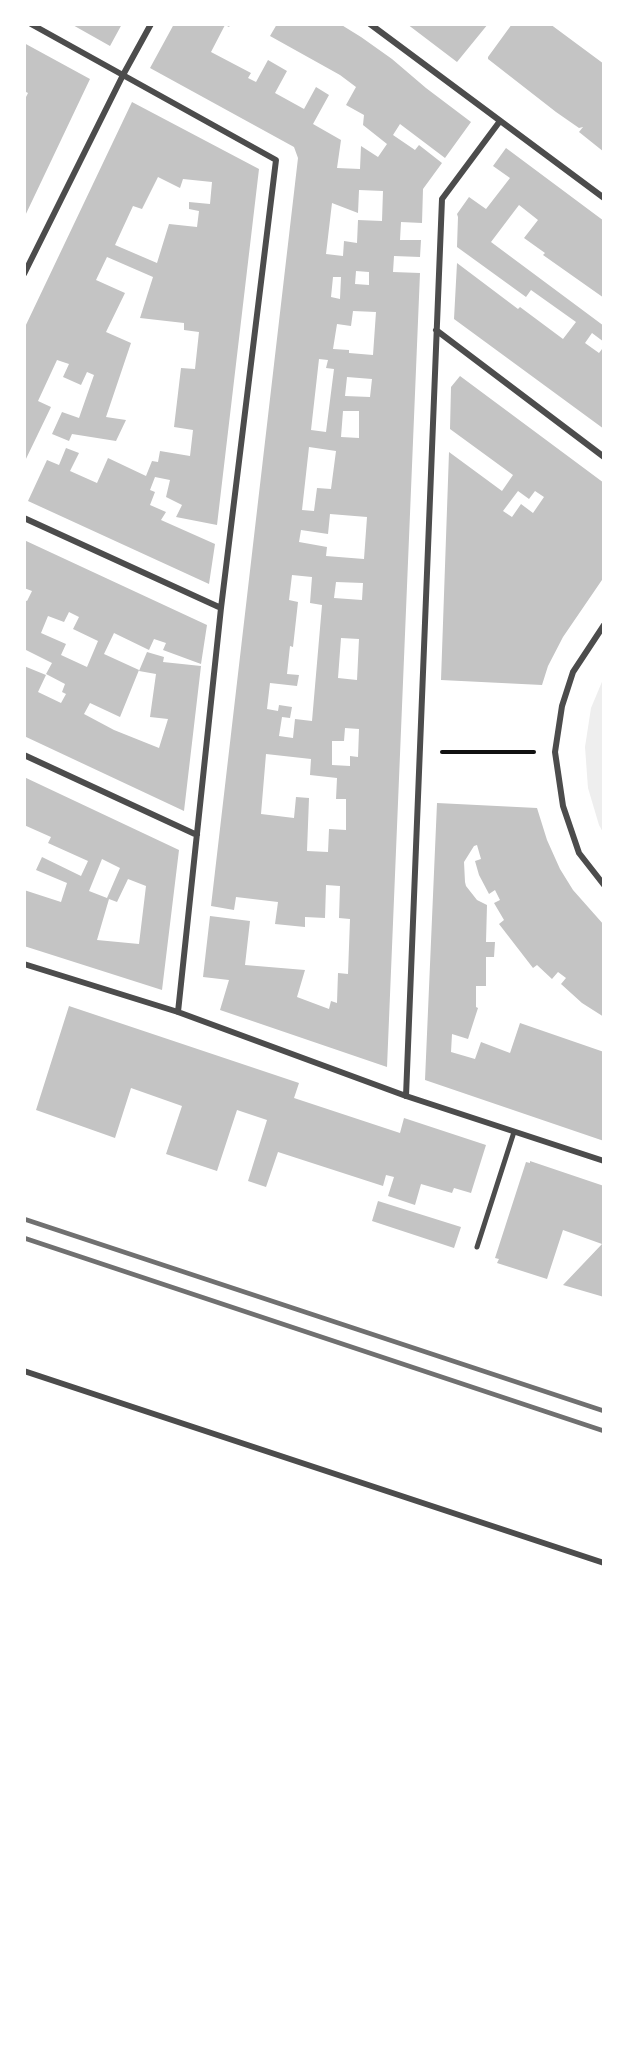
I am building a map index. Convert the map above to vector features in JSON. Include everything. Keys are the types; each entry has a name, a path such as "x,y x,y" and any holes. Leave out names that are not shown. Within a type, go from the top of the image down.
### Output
{"street":[{"path":"31,24 276,160 221,608 178,1012"},
{"path":"24,274 123,75 151,24"},
{"path":"370,24 604,198"},
{"path":"406,1096 442,199 500,121"},
{"path":"24,253 32,257"},
{"path":"436,330 604,457"},
{"path":"24,518 221,608"},
{"path":"604,625 573,672 562,706 555,752 563,806 579,853 604,885"},
{"path":"24,755 197,835"},
{"path":"24,964 178,1012 406,1096 604,1161"},
{"path":"477,1246 514,1132"},
{"path":"24,1371 604,1563"}],"path":[{"path":"420,752 555,752"}],"shaded area":[{"path":"604,677 604,834 588,788 585,747 591,708"}],"building":[{"path":"71,24 122,24 110,46"},
{"path":"174,24 231,24 229,27 225,25 211,52 251,73 248,78 256,82 268,60 287,71 275,93 304,109 316,87 329,95 313,124 341,140 337,168 360,169 361,146 378,157 387,144 363,125 364,115 346,105 356,87 340,75 270,36 277,24 340,24 392,59 471,122 445,158 400,124 393,135 415,150 419,145 442,163 423,189 422,223 401,222 400,240 421,240 420,257 394,256 393,272 420,273 387,1067 220,1010 229,980 203,977 210,916 250,921 245,965 305,970 297,997 329,1009 331,1001 337,1003 338,973 348,974 350,919 339,918 340,886 326,885 325,918 305,917 305,927 275,924 278,902 236,897 234,910 211,906 298,158 294,147 150,68","holes":["359,190 383,191 382,221 358,220 357,243 344,241 343,256 326,254 332,203 358,213","356,271 369,272 369,285 355,284","333,277 341,277 340,299 331,297","353,311 376,312 373,355 333,349 337,324 351,326","319,359 328,360 326,368 334,369 326,432 311,430","347,377 372,379 370,397 345,396","343,411 359,411 359,438 341,437","309,447 336,451 331,489 317,488 314,511 302,510","330,514 367,517 364,559 326,556 327,547 299,542 301,530 328,534","292,575 312,577 310,603 322,605 312,721 295,719 293,738 279,736 282,717 290,718 292,707 279,705 278,711 267,709 270,683 297,686 299,675 287,674 290,646 293,647 298,602 289,600","336,582 363,583 362,600 334,598","341,638 359,639 357,680 338,678","345,728 359,729 358,757 350,756 350,766 332,765 332,741 344,741","266,754 311,759 310,775 337,778 336,799 346,799 346,830 329,829 328,852 307,851 309,798 296,797 294,818 261,814"]},
{"path":"407,24 488,24 457,62"},
{"path":"512,24 550,24 604,64 604,152 579,132 583,127 579,128 556,112 488,59"},
{"path":"24,43 90,79 24,218 24,101 28,93 24,91"},
{"path":"132,102 259,169 217,525 176,517 182,505 166,497 170,480 155,477 150,490 155,492 150,505 166,512 161,520 215,544 209,584 28,501 47,460 59,465 66,448 79,453 70,471 97,483 108,458 146,476 152,461 158,462 160,451 190,456 193,430 174,427 181,368 195,369 199,332 184,330 184,323 140,318 153,277 107,257 96,280 125,293 106,332 131,343 106,417 126,420 116,441 72,434 69,441 52,434 62,412 79,418 94,375 87,372 81,385 63,377 69,364 57,360 38,401 51,407 24,463 24,329","holes":["158,177 180,188 183,179 212,182 210,204 189,202 189,209 199,211 197,227 169,224 157,263 115,245 133,206 142,209"]},
{"path":"506,148 604,221 604,298 543,255 545,253 524,238 538,220 519,205 491,242 604,326 604,342 592,333 585,343 599,353 602,349 604,351 604,429 454,319 457,263 518,309 520,307 563,339 576,322 531,290 526,297 457,247 457,214 469,197 486,209 510,178 493,166"},
{"path":"460,376 604,483 604,577 563,637 548,666 542,685 441,680 449,452 502,491 513,475 450,429 451,387","holes":["518,491 529,499 535,491 544,497 533,513 521,504 512,517 503,511"]},
{"path":"24,540 207,625 201,664 163,650 166,643 154,639 149,650 114,633 104,654 139,670 120,717 90,703 84,714 114,730 159,748 168,719 150,717 156,674 139,671 147,652 164,657 163,662 201,666 184,811 24,736 24,666 46,675 38,692 61,703 66,694 62,692 65,684 46,674 52,663 24,649 24,600 27,601 32,591 24,588","holes":["69,612 79,617 73,629 98,641 87,667 61,655 66,644 41,633 48,616 64,622"]},
{"path":"24,777 179,850 162,990 24,946 24,890 61,902 67,883 36,870 42,857 81,876 88,861 48,843 51,837 24,825","holes":["102,859 120,868 107,898 89,891","128,879 146,886 139,944 97,940 109,899 117,902"]},
{"path":"437,803 537,808 547,840 560,869 573,890 604,925 604,1017 582,1003 561,984 566,978 558,972 552,979 537,965 533,968 499,924 504,920 494,903 500,900 495,890 489,894 479,875 475,861 481,859 477,845 474,846 464,862 465,882 477,900 487,905 486,942 495,942 494,957 486,957 486,986 476,986 476,1007 478,1008 468,1039 452,1034 451,1052 475,1059 481,1042 510,1053 520,1023 604,1052 604,1141 425,1080"},
{"path":"69,1006 299,1083 294,1098 400,1133 404,1118 486,1145 471,1193 454,1188 452,1193 421,1184 415,1205 388,1196 394,1177 386,1175 383,1186 278,1152 266,1187 248,1181 267,1120 237,1110 217,1171 166,1154 182,1106 131,1088 115,1138 36,1110"},
{"path":"530,1161 604,1186 604,1297 563,1285 602,1244 563,1230 547,1279 497,1263 499,1259 495,1258 526,1162 530,1163"},
{"path":"378,1201 461,1227 454,1248 372,1221"}],"railway":[{"path":"24,1219 604,1411"},
{"path":"24,1238 604,1431"}]}
